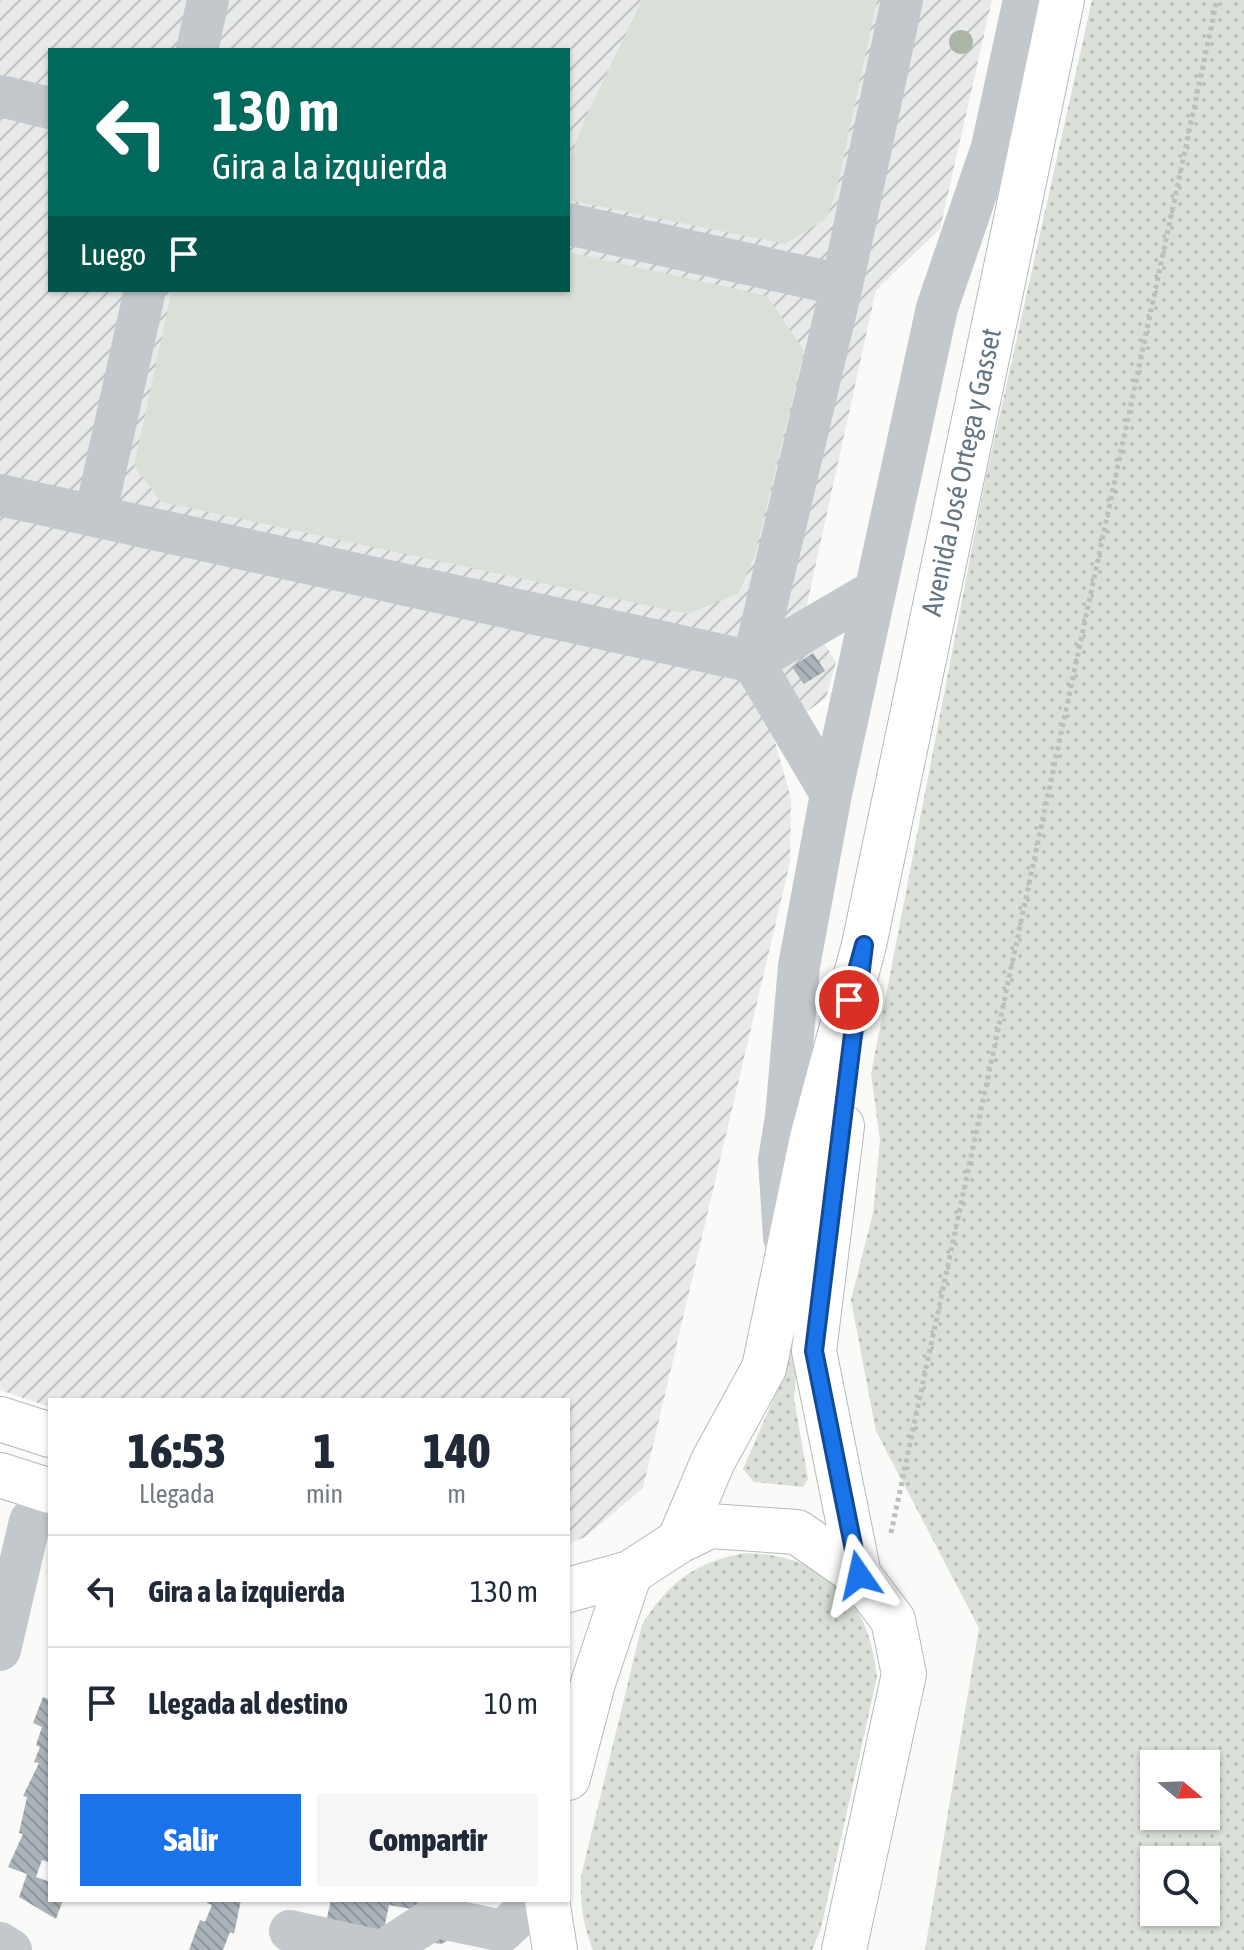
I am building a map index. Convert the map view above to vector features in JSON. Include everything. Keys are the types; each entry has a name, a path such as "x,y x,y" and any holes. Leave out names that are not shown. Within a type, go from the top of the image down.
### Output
{"main road":[{"name":"Avenida José Ortega y Gasset","path":"679,1541 713,1461 764,1368 787,1271 812,1138 864,945 1062,0"},
{"name":"Avenida José Ortega y Gasset","path":"864,945 814,1351 874,1560"},
{"path":"0,1419 48,1434"},
{"path":"0,1475 32,1513"},
{"path":"570,1589 630,1573 679,1541 710,1526 797,1532 874,1560 893,1620 904,1674 844,1950"},
{"path":"570,1770 593,1683 630,1573"},
{"path":"547,1902 555,1950"}],"street":[{"path":"197,48 208,0"},
{"path":"831,794 753,662 842,285 902,0"},
{"path":"787,1271 779,1160 786,1117 799,966 831,794 937,308 992,147 1024,0"},
{"path":"0,96 48,108"},
{"path":"570,224 842,285"},
{"path":"95,516 145,292"},
{"path":"0,495 753,662 874,591"},
{"path":"0,1650 32,1513"},
{"path":"384,1950 438,1909 503,1931 509,1930 534,1902"},
{"path":"291,1927 375,1950"},
{"path":"0,1943 11,1950"}],"path":[{"path":"874,1560 925,1387 1217,0"}],"shaded area":[{"path":"0,0 992,0 940,229 876,290 805,613 836,662 826,698 773,735 791,798 790,862 643,1488 585,1537 570,1543 570,1398 48,1398 48,1406 0,1390"},
{"path":"642,0 877,0 837,188 827,218 785,244 570,200 570,158 584,121"},
{"path":"1092,0 1244,0 1244,1950 925,1950 979,1628 876,1431 851,1300 873,1213 880,1140 871,1074 984,486"},
{"path":"570,252 767,296 804,351 755,554 739,593 688,614 161,502 134,466 172,292 570,292"},
{"path":"791,1312 801,1316 794,1398 808,1479 803,1487 754,1482 743,1469 776,1393"},
{"path":"745,1553 798,1562 820,1572 838,1586 853,1604 872,1649 877,1677 821,1928 812,1950 593,1950 583,1914 581,1876 642,1625 662,1597 685,1576 712,1562"}],"building":[{"path":"813,653 825,671 804,684 792,667"},
{"path":"43,1697 48,1699 48,1862 42,1860 36,1877 48,1881 48,1902 62,1902 56,1919 19,1897 27,1874 8,1867 23,1834 19,1833 27,1797 23,1796 39,1763 34,1762 40,1747 36,1745 42,1727 33,1723"},
{"path":"241,1902 234,1934 230,1932 223,1950 189,1950 200,1920 205,1922 212,1905 207,1903"},
{"path":"331,1902 467,1902 459,1935 441,1944 411,1939 417,1910 389,1905 383,1934 326,1922"}],"route":[{"path":"849,1000 864,945 814,1351 859,1575"}]}
